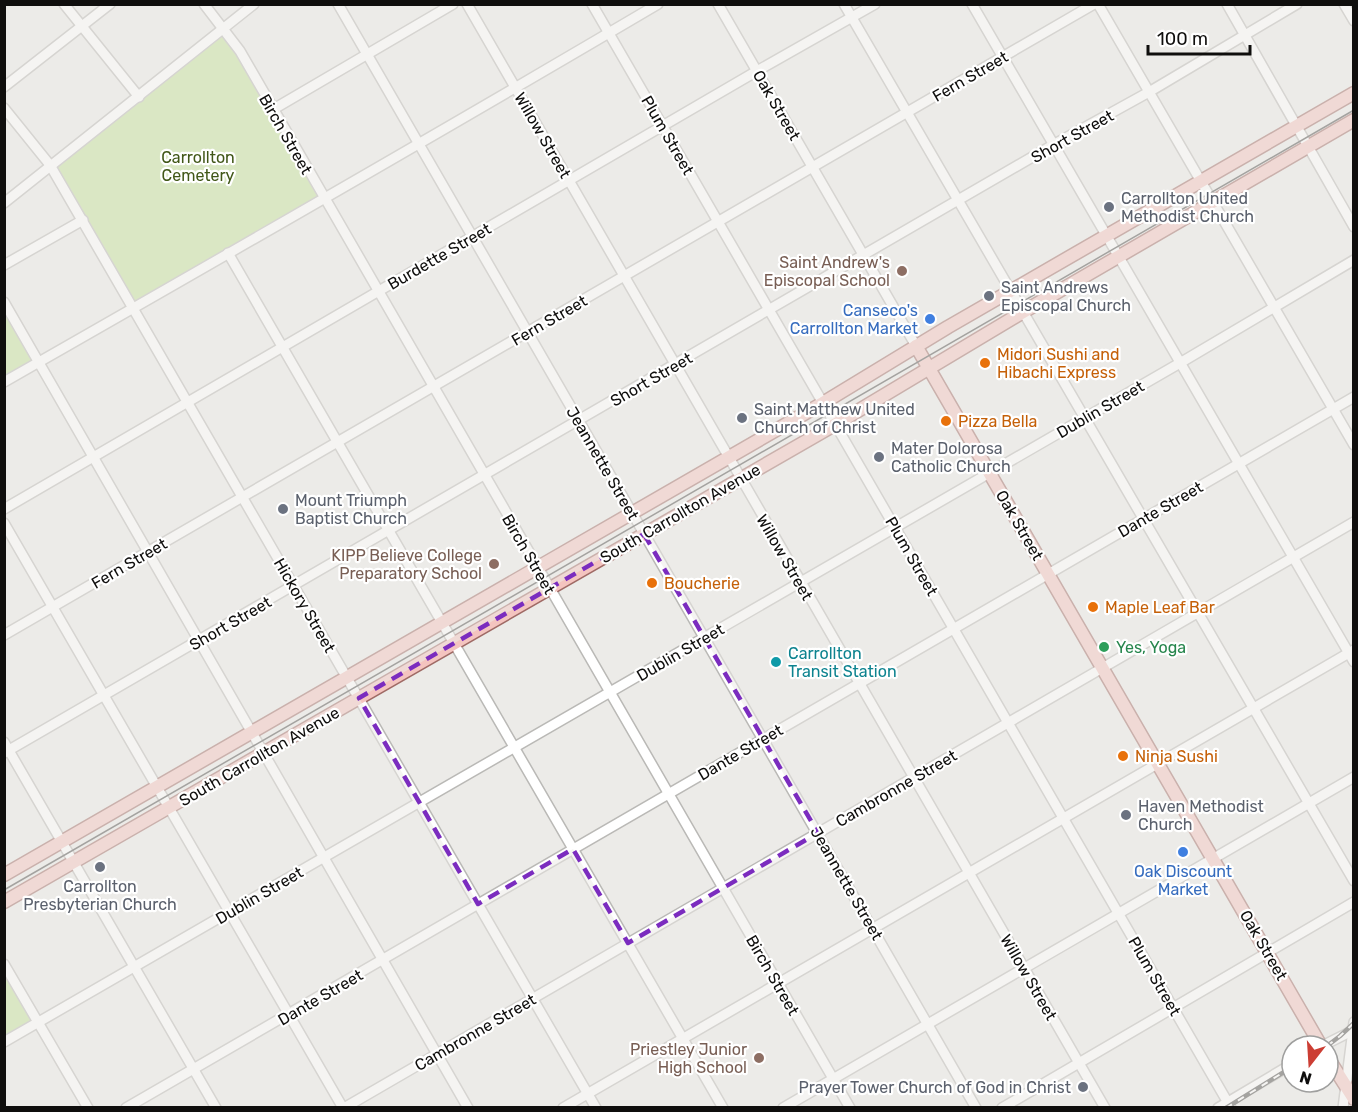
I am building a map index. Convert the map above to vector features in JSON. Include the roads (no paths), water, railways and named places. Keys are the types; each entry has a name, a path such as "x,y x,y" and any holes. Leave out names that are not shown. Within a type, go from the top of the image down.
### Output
{"main road":[{"name":"South Carrollton Avenue","path":"4,875 823,403 916,346 1353,93"},
{"name":"South Carrollton Avenue","path":"4,902 836,424 1118,256 1353,120"},
{"name":"Oak Street","path":"916,346 1315,1034"},
{"path":"1340,1076 1353,1099"}],"street":[{"path":"64,4 139,97"},
{"path":"4,87 110,4"},
{"name":"Birch Street","path":"204,4 240,51 272,110 850,1107"},
{"path":"4,203 254,4"},
{"name":"Jeannette Street","path":"338,4 976,1107"},
{"path":"272,110 453,4"},
{"name":"Willow Street","path":"467,4 799,582 1105,1107"},
{"name":"Plum Street","path":"592,4 1229,1105"},
{"path":"4,382 325,200 658,4"},
{"name":"Oak Street","path":"718,4 916,346"},
{"path":"844,4 1353,881"},
{"name":"Burdette Street","path":"4,509 875,4"},
{"path":"972,4 1293,556 1351,651 1353,662"},
{"path":"1096,4 1353,445"},
{"name":"Fern Street","path":"4,635 1096,4"},
{"path":"1227,4 1353,227"},
{"name":"Short Street","path":"6,749 104,696 1053,145 1149,92 1297,4"},
{"path":"1344,4 1353,21"},
{"name":"Hickory Street","path":"4,108 50,165 83,220 596,1107"},
{"path":"4,265 83,220"},
{"path":"228,253 723,1107"},
{"name":"Dublin Street","path":"4,1042 1275,308 1353,260"},
{"path":"4,302 468,1107"},
{"name":"Dante Street","path":"126,1107 194,1070 1353,397"},
{"name":"Cambronne Street","path":"344,1107 1353,522"},
{"path":"4,523 344,1107"},
{"path":"562,1107 1351,651"},
{"path":"6,749 216,1107"},
{"path":"783,1107 1353,777"},
{"path":"1002,1107 1353,902"},
{"path":"4,964 88,1107"},
{"path":"1340,1035 1353,1027"},
{"path":"1343,1107 1353,1027"},
{"path":"1218,1107 1229,1105 1280,1072"}],"tram line":[{"path":"4,890 1354,110"}],"railway":[{"path":"1340,1036 1354,1023"},
{"path":"1226,1108 1280,1074"}],"place":[{"name":"Carrollton United Methodist Church","path":"1109,207"},
{"name":"Saint Andrew's Episcopal School","path":"902,271"},
{"name":"Saint Andrews Episcopal Church","path":"989,296"},
{"name":"Canseco's Carrollton Market","path":"930,319"},
{"name":"Midori Sushi and Hibachi Express","path":"985,363"},
{"name":"Saint Matthew United Church of Christ","path":"742,418"},
{"name":"Pizza Bella","path":"946,421"},
{"name":"Mater Dolorosa Catholic Church","path":"879,457"},
{"name":"Mount Triumph Baptist Church","path":"283,509"},
{"name":"KIPP Believe College Preparatory School","path":"494,564"},
{"name":"Boucherie","path":"652,583"},
{"name":"Maple Leaf Bar","path":"1093,607"},
{"name":"Yes, Yoga","path":"1104,647"},
{"name":"Carrollton Transit Station","path":"776,662"},
{"name":"Ninja Sushi","path":"1123,756"},
{"name":"Haven Methodist Church","path":"1126,815"},
{"name":"Oak Discount Market","path":"1183,852"},
{"name":"Carrollton Presbyterian Church","path":"100,867"},
{"name":"Priestley Junior High School","path":"759,1058"},
{"name":"Prayer Tower Church of God in Christ","path":"1083,1087"}],"park label":[{"name":"Carrollton Cemetery","path":"198,166"}]}
